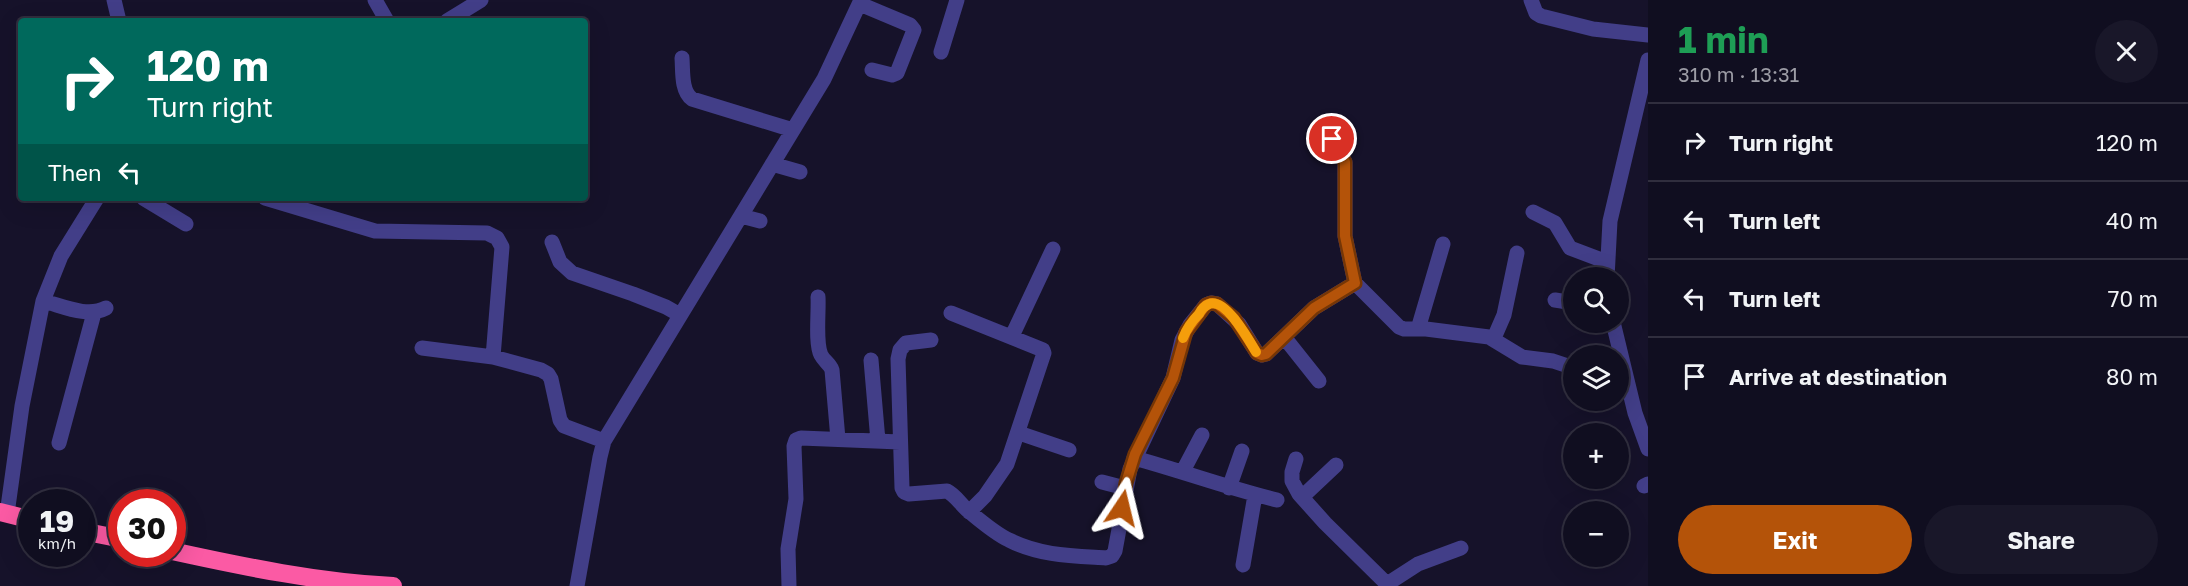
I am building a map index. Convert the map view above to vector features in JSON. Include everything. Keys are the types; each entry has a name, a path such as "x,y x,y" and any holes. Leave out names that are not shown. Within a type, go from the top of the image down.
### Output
{"highway":[{"path":"3,513 18,517"},
{"path":"186,553 255,569 393,586"}],"street":[{"path":"114,0 118,18"},
{"path":"375,0 385,18"},
{"path":"452,18 481,0"},
{"path":"942,52 957,0"},
{"path":"1531,0 1536,13 1541,16 1593,29 1648,34"},
{"path":"577,586 604,441 824,79 861,2 910,25 914,30 897,73 892,75 872,70"},
{"path":"682,58 687,96 793,130"},
{"path":"1607,267 1611,221 1648,60"},
{"path":"1332,139 1345,162 1345,236 1355,283 1399,327 1409,330 1418,329 1494,338 1522,357 1563,364"},
{"path":"772,164 800,172"},
{"path":"3,513 43,301 61,256 95,201"},
{"path":"148,201 186,224"},
{"path":"275,201 375,231 487,233 497,238 502,247 493,357"},
{"path":"1533,212 1556,223 1570,248 1607,261"},
{"path":"741,216 760,221"},
{"path":"552,242 560,262 572,273 633,294 680,315"},
{"path":"1418,329 1443,244"},
{"path":"1012,336 1053,249"},
{"path":"1494,338 1504,315 1517,253"},
{"path":"931,340 906,343 900,350 898,369 900,442 904,492 909,494 947,491 969,512 1007,539 1029,548 1054,554 1106,558 1112,556 1115,551 1125,488 1134,458 1173,378 1186,332 1206,305 1217,304 1234,318 1257,353 1262,355 1266,354 1314,308 1355,283"},
{"path":"818,297 819,349 821,357 831,366 832,370 838,439"},
{"path":"1555,300 1563,301"},
{"path":"43,301 100,311 59,443"},
{"path":"951,313 1012,336 1043,350 1044,353 1007,464 985,496 969,512"},
{"path":"1284,337 1319,381"},
{"path":"423,348 493,357 541,370 548,374 564,426 604,441"},
{"path":"871,360 878,441"},
{"path":"1629,395 1644,422 1648,449"},
{"path":"1019,433 1069,450"},
{"path":"1183,471 1202,435"},
{"path":"789,586 787,558 796,499 794,446 796,440 801,438 900,442"},
{"path":"1229,488 1242,451"},
{"path":"1134,458 1183,471 1229,488 1276,500"},
{"path":"1296,459 1292,482 1302,497 1386,585 1418,564 1461,548"},
{"path":"1302,497 1336,465"},
{"path":"1102,482 1125,488"},
{"path":"1243,565 1255,495"}],"slow traffic":[{"path":"1183,338 1206,305 1217,304 1239,324 1256,352"}],"route":[{"path":"1122,508 1130,468 1173,378 1182,340 1190,325 1206,305 1217,304 1234,318 1257,353 1262,355 1266,354 1320,303 1355,283 1345,236 1345,162 1332,139"}]}
